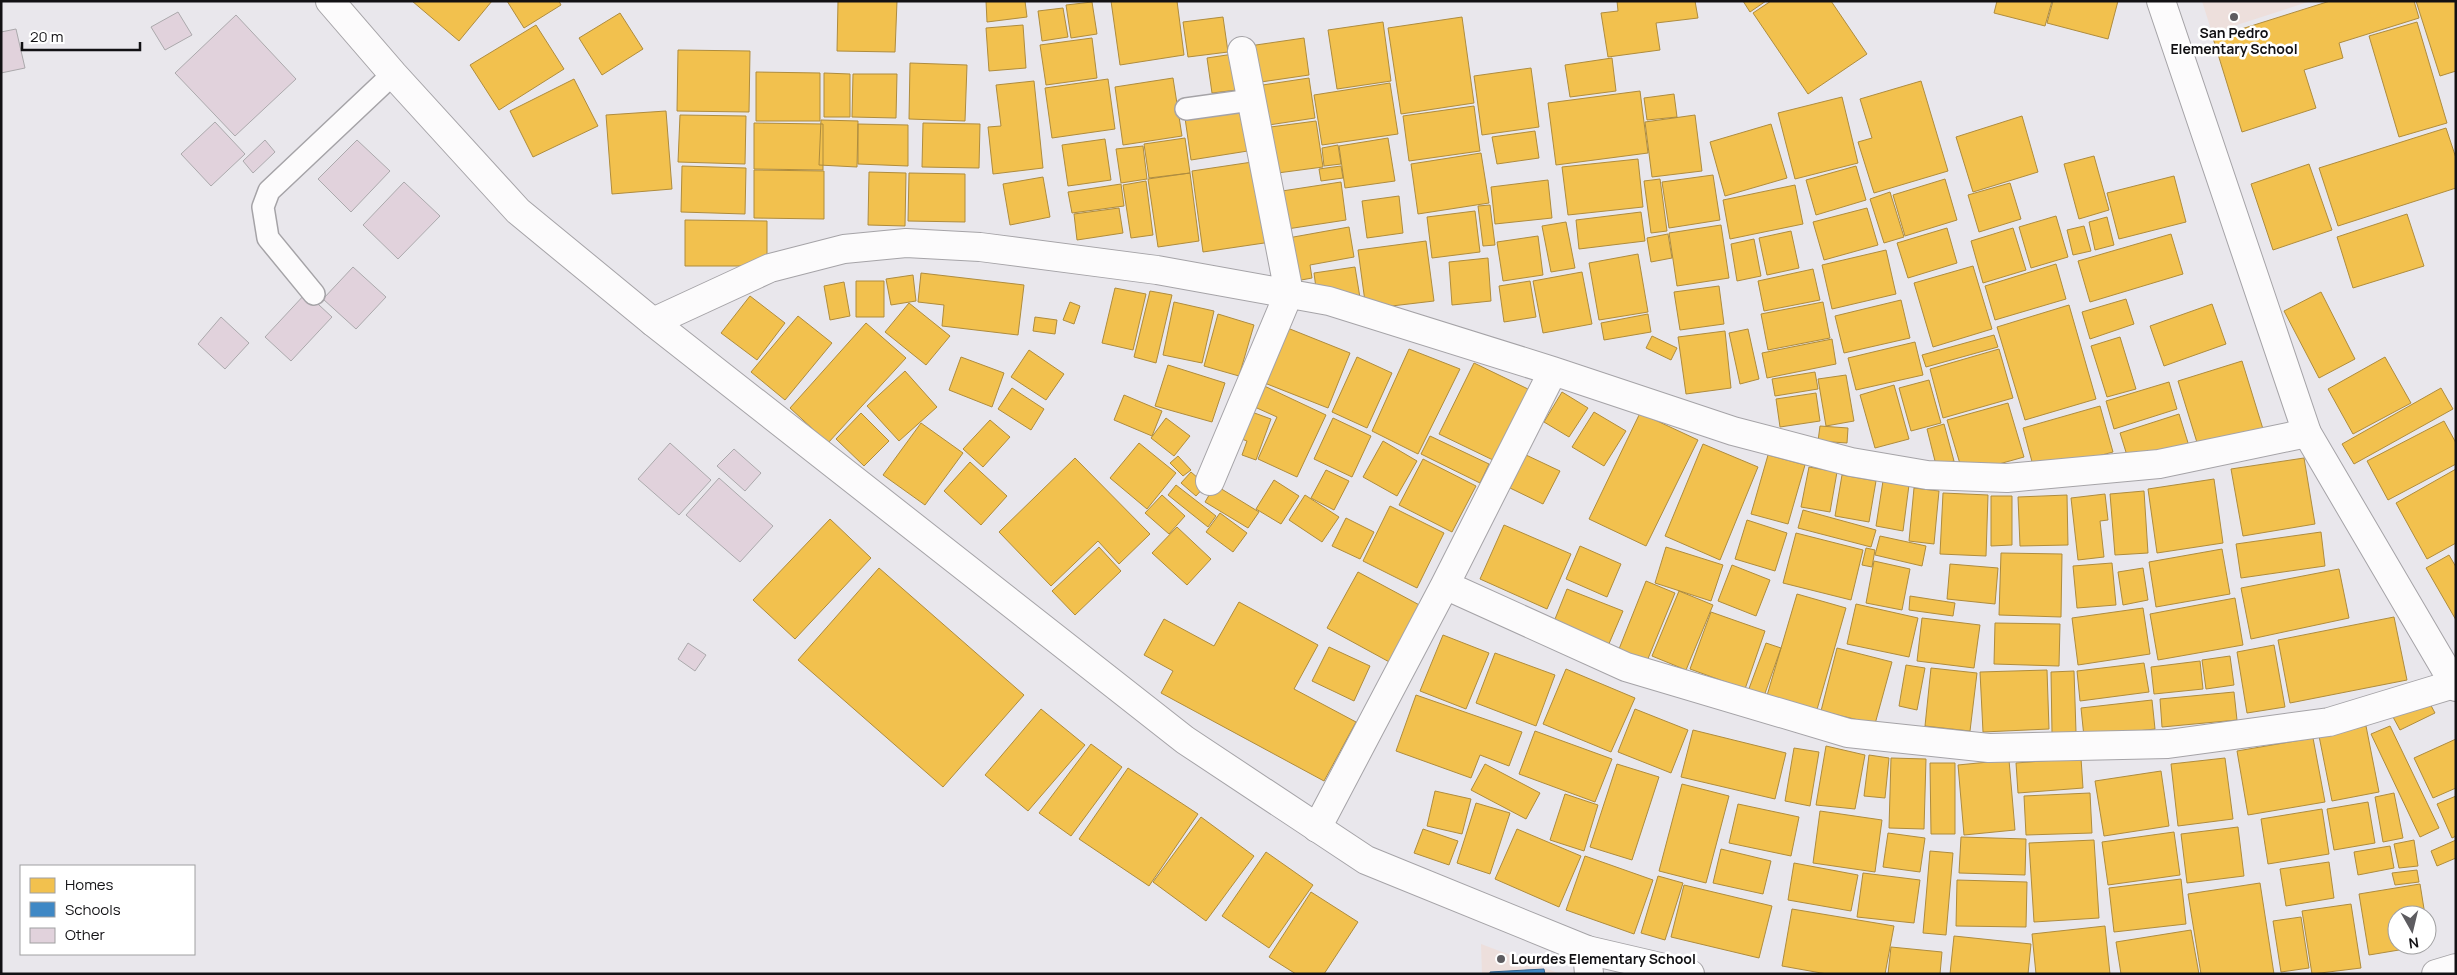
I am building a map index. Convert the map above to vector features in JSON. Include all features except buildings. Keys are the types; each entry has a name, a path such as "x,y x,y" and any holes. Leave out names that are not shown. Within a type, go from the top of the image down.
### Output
{"street":[{"path":"330,1 393,74 518,211 653,322 1185,740 1366,860 1588,962 1690,974"},
{"path":"1445,585 1626,667 1848,733 1988,748 2178,743 2329,722 2455,686 2307,433 2161,1"},
{"path":"1210,481 1289,293 1242,52"},
{"path":"653,322 770,268 844,249 906,243 980,248 1157,270 1328,301 1553,371 1733,431 1851,462 1926,475 2008,478 2159,464 2307,433"},
{"path":"1317,828 1445,585 1553,371"},
{"path":"2436,974 2456,968"}],"lane":[{"path":"314,294 268,238 263,207 269,191 393,74"},
{"path":"1186,109 1251,100"}],"shaded area":[{"name":"San Pedro Elementary School","path":"2202,1 2311,1 2212,33"},
{"name":"Lourdes Elementary School","path":"1481,944 1561,974 1482,974"}],"place":[{"name":"San Pedro Elementary School","path":"2234,17"},
{"name":"Lourdes Elementary School","path":"1501,959"}]}
